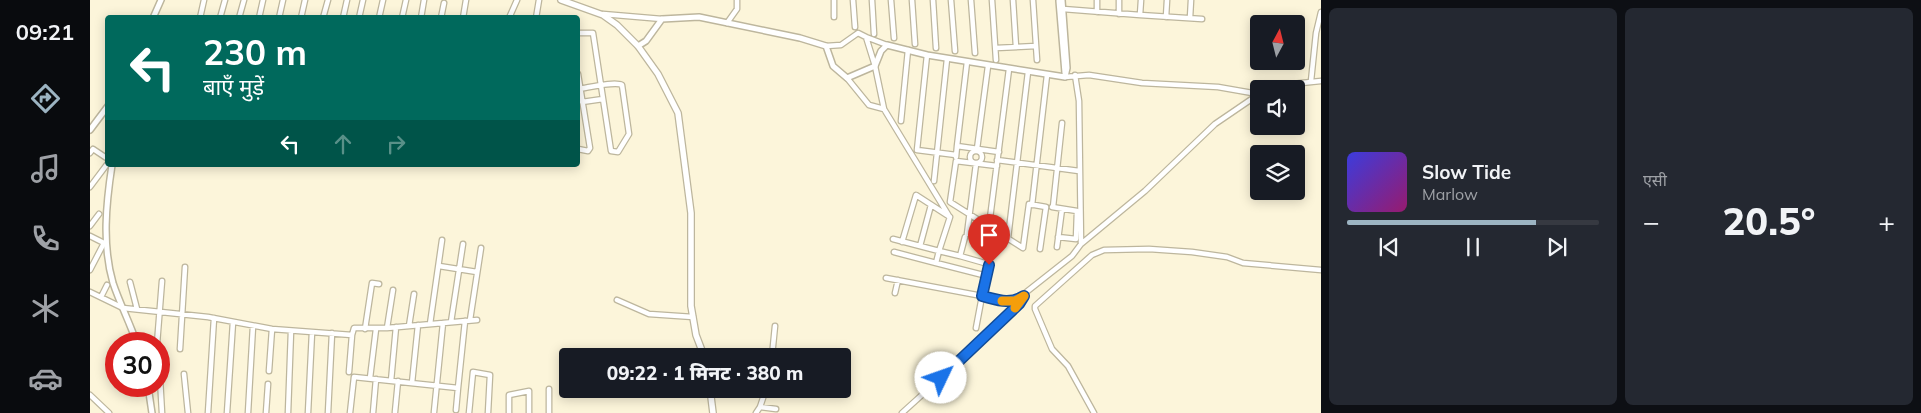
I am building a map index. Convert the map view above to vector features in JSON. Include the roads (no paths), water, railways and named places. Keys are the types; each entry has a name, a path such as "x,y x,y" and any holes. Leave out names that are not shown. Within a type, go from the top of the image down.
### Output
{"main road":[{"path":"561,0 602,14 617,25 638,46 672,100 682,132 691,213 693,317 701,348"},
{"path":"711,398 713,413"}],"street":[{"path":"154,15 161,0"},
{"path":"201,15 204,0"},
{"path":"221,15 225,0"},
{"path":"240,15 244,0"},
{"path":"260,15 264,0"},
{"path":"280,15 283,0"},
{"path":"302,15 305,0"},
{"path":"324,15 328,0"},
{"path":"344,15 347,0"},
{"path":"360,15 363,0"},
{"path":"380,15 383,0"},
{"path":"403,15 406,0"},
{"path":"421,15 424,0"},
{"path":"464,15 466,0"},
{"path":"510,15 518,0"},
{"path":"536,15 539,0"},
{"path":"727,23 737,9 737,0"},
{"path":"834,0 834,17"},
{"path":"853,0 855,27"},
{"path":"872,0 874,34"},
{"path":"891,0 894,38"},
{"path":"912,0 915,44"},
{"path":"933,0 936,48"},
{"path":"951,0 955,51"},
{"path":"971,0 975,53"},
{"path":"992,0 996,60"},
{"path":"1013,0 1016,47"},
{"path":"1033,0 1037,60"},
{"path":"1061,0 1067,68 1065,75"},
{"path":"1061,0 1065,75"},
{"path":"1097,0 1097,12"},
{"path":"1119,0 1119,14"},
{"path":"1140,0 1140,16"},
{"path":"1166,17 1167,0"},
{"path":"1190,18 1191,0"},
{"path":"442,15 444,3"},
{"path":"1063,9 1202,19"},
{"path":"1311,81 1316,33 1321,12"},
{"path":"602,14 662,19 700,17 800,38 826,46 841,45 858,33 887,45 927,55 1047,75 1075,75 1218,87 1250,93"},
{"path":"638,46 646,41 662,19"},
{"path":"580,33 593,33 601,86 611,150 617,152 629,134 622,85 619,83 601,86 580,89"},
{"path":"866,37 875,66 884,110 950,217 936,263"},
{"path":"847,78 875,66 881,51 887,45"},
{"path":"826,46 832,66 847,78 869,105 884,110"},
{"path":"996,48 1036,46"},
{"path":"901,121 908,50"},
{"path":"927,55 917,150 956,155"},
{"path":"934,180 947,59"},
{"path":"967,62 950,202 1024,248 1029,204 1077,211 1076,239 1058,237"},
{"path":"976,164 971,161 970,157 977,149 988,66"},
{"path":"989,226 1009,69"},
{"path":"1008,238 1028,72"},
{"path":"1032,205 1047,75"},
{"path":"1075,75 1079,101 1081,244"},
{"path":"1305,82 1321,81"},
{"path":"580,93 590,148 588,150 580,149"},
{"path":"582,102 603,99"},
{"path":"886,278 1008,302 1015,301 1024,296 1072,256 1081,244 1154,182 1215,124 1250,100"},
{"path":"90,130 105,110"},
{"path":"1053,207 1062,124"},
{"path":"957,146 999,152"},
{"path":"90,153 93,149 105,157"},
{"path":"960,256 970,214 976,164 983,158 977,149"},
{"path":"997,160 1079,171"},
{"path":"956,161 996,166"},
{"path":"90,187 105,167"},
{"path":"112,167 106,207 110,269 132,332"},
{"path":"902,242 916,195 950,217"},
{"path":"920,246 931,205"},
{"path":"1040,249 1046,207"},
{"path":"1057,247 1062,209"},
{"path":"90,226 99,214"},
{"path":"90,236 104,243 90,270"},
{"path":"893,239 988,264 989,267 976,328"},
{"path":"430,324 442,240"},
{"path":"450,322 463,244"},
{"path":"456,410 467,320 481,248"},
{"path":"1094,413 1068,366 1052,349 1035,310 1035,306 1092,255 1104,250 1171,250 1228,257 1242,263 1321,270"},
{"path":"894,252 987,276"},
{"path":"438,266 477,272"},
{"path":"180,349 185,267"},
{"path":"895,293 898,280"},
{"path":"158,332 162,281"},
{"path":"130,282 137,310"},
{"path":"365,329 372,283 379,284"},
{"path":"101,297 107,285"},
{"path":"387,328 393,290"},
{"path":"90,292 123,308 214,318 272,330 352,335"},
{"path":"409,326 414,294"},
{"path":"902,413 965,356 1019,304 1024,296"},
{"path":"617,300 649,314 693,317"},
{"path":"208,413 214,318"},
{"path":"349,372 354,328 387,328 477,320"},
{"path":"227,413 233,322"},
{"path":"434,412 443,323"},
{"path":"412,383 418,325"},
{"path":"248,413 253,326"},
{"path":"773,348 775,326"},
{"path":"391,380 396,327"},
{"path":"370,378 376,328"},
{"path":"269,372 272,330"},
{"path":"288,413 292,331"},
{"path":"308,413 312,332"},
{"path":"328,413 332,334"},
{"path":"469,413 473,372 490,375 488,413"},
{"path":"184,374 188,413"},
{"path":"350,413 354,377 458,388"},
{"path":"373,413 376,379"},
{"path":"395,412 398,381"},
{"path":"266,413 268,384"},
{"path":"549,389 549,413"},
{"path":"508,413 509,395 529,391 529,413"},
{"path":"90,395 109,413"},
{"path":"150,397 152,413"},
{"path":"161,397 162,413"},
{"path":"756,413 763,398"},
{"path":"760,407 776,409"}]}
